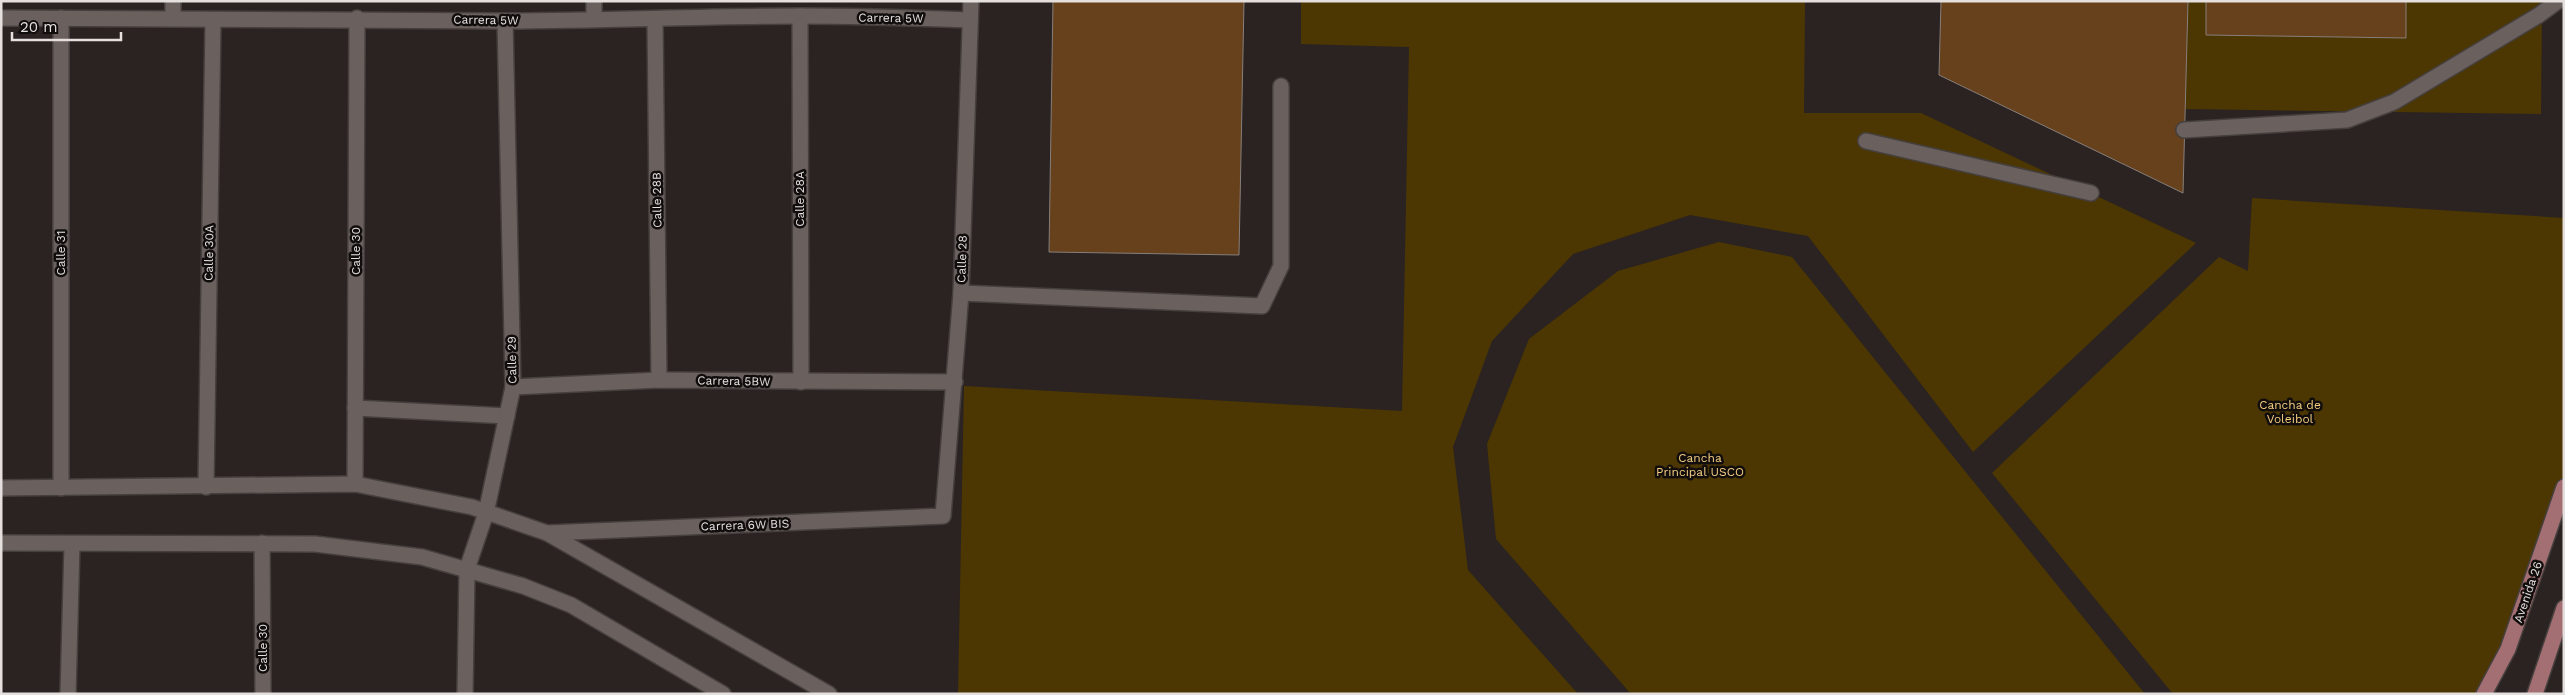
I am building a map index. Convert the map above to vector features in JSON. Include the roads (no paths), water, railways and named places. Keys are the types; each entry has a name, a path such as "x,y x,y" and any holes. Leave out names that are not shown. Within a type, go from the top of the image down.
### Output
{"main road":[{"name":"Avenida 26","path":"2484,694 2508,650 2564,487"},
{"path":"2535,694 2564,608"}],"street":[{"path":"173,17 174,1"},
{"path":"594,1 594,19"},
{"name":"Calle 28","path":"944,516 961,293 971,1"},
{"path":"2184,130 2347,120 2394,102 2539,15 2558,1"},
{"name":"Carrera 5W","path":"1,18 173,17 212,20 357,18 505,21 655,20 800,16 970,20"},
{"name":"Calle 28A","path":"800,16 800,382"},
{"name":"Calle 31","path":"61,18 61,488"},
{"name":"Calle 30","path":"355,484 357,18"},
{"name":"Calle 30A","path":"206,487 212,20"},
{"name":"Calle 28B","path":"655,20 659,380"},
{"name":"Calle 29","path":"465,694 467,568 486,513 513,387 505,21"},
{"path":"961,293 1262,306 1281,266 1281,86"},
{"path":"1866,141 2091,193"},
{"name":"Carrera 5BW","path":"513,387 659,380 955,382"},
{"path":"355,408 507,416"},
{"path":"1,488 355,484 472,507 548,533 829,694"},
{"name":"Carrera 6W BIS","path":"548,533 944,516"},
{"path":"1,543 72,545 315,544 422,557 467,568 523,586 571,605 723,694"},
{"name":"Calle 30","path":"262,543 263,694"},
{"path":"68,694 72,545"}],"park label":[{"name":"Cancha de Voleibol","path":"2290,412"},
{"name":"Cancha Principal USCO","path":"1700,465"}]}
